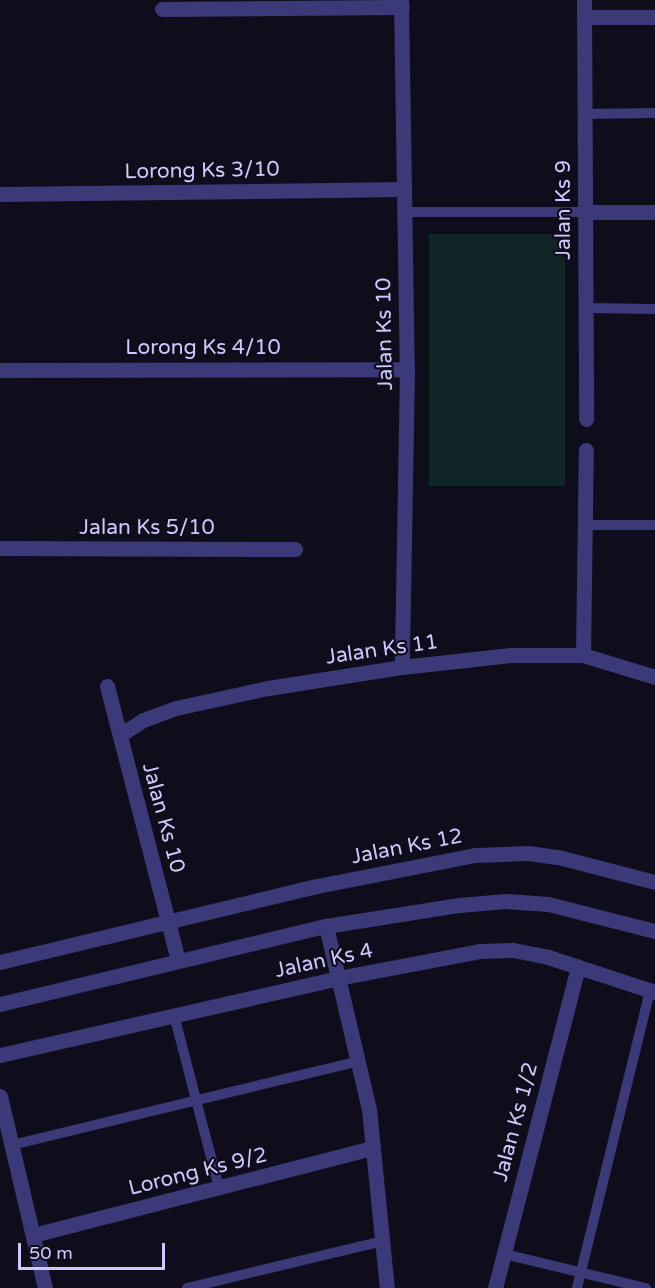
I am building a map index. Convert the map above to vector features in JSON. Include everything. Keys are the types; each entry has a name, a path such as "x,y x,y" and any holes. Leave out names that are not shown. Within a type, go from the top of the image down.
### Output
{"street":[{"name":"Jalan Ks 9","path":"584,0 586,419"},
{"path":"162,9 401,3"},
{"name":"Jalan Ks 10","path":"401,3 407,369 402,667"},
{"path":"585,17 655,16"},
{"name":"Lorong Ks 3/10","path":"0,194 404,189"},
{"path":"585,212 655,212"},
{"name":"Lorong Ks 4/10","path":"0,370 407,369"},
{"path":"583,655 586,450"},
{"name":"Jalan Ks 5/10","path":"0,548 295,549"},
{"name":"Jalan Ks 11","path":"120,735 143,720 176,708 268,688 402,667 510,655 583,655 655,677"},
{"name":"Jalan Ks 10","path":"107,686 178,961"},
{"name":"Jalan Ks 12","path":"0,962 317,886 475,855 528,853 550,856 655,882"},
{"path":"0,1004 326,926 459,905 506,901 558,906 655,931"},
{"path":"326,926 369,1109 387,1288"},
{"name":"Jalan Ks 4","path":"0,1055 338,978 479,951 513,950 548,957 652,991"},
{"name":"Jalan Ks 1/2","path":"495,1288 578,967"},
{"path":"0,1096 45,1288"},
{"name":"Lorong Ks 9/2","path":"33,1235 373,1148"}],"lane":[{"path":"585,114 655,113"},
{"path":"404,212 585,212"},
{"path":"586,308 655,309"},
{"path":"585,525 655,525"},
{"path":"576,1288 652,991"},
{"path":"174,1015 219,1188"},
{"path":"12,1145 358,1061"},
{"path":"187,1288 383,1241"},
{"path":"504,1254 646,1288"}],"green space":[{"path":"429,234 565,234 565,486 429,486"}]}
